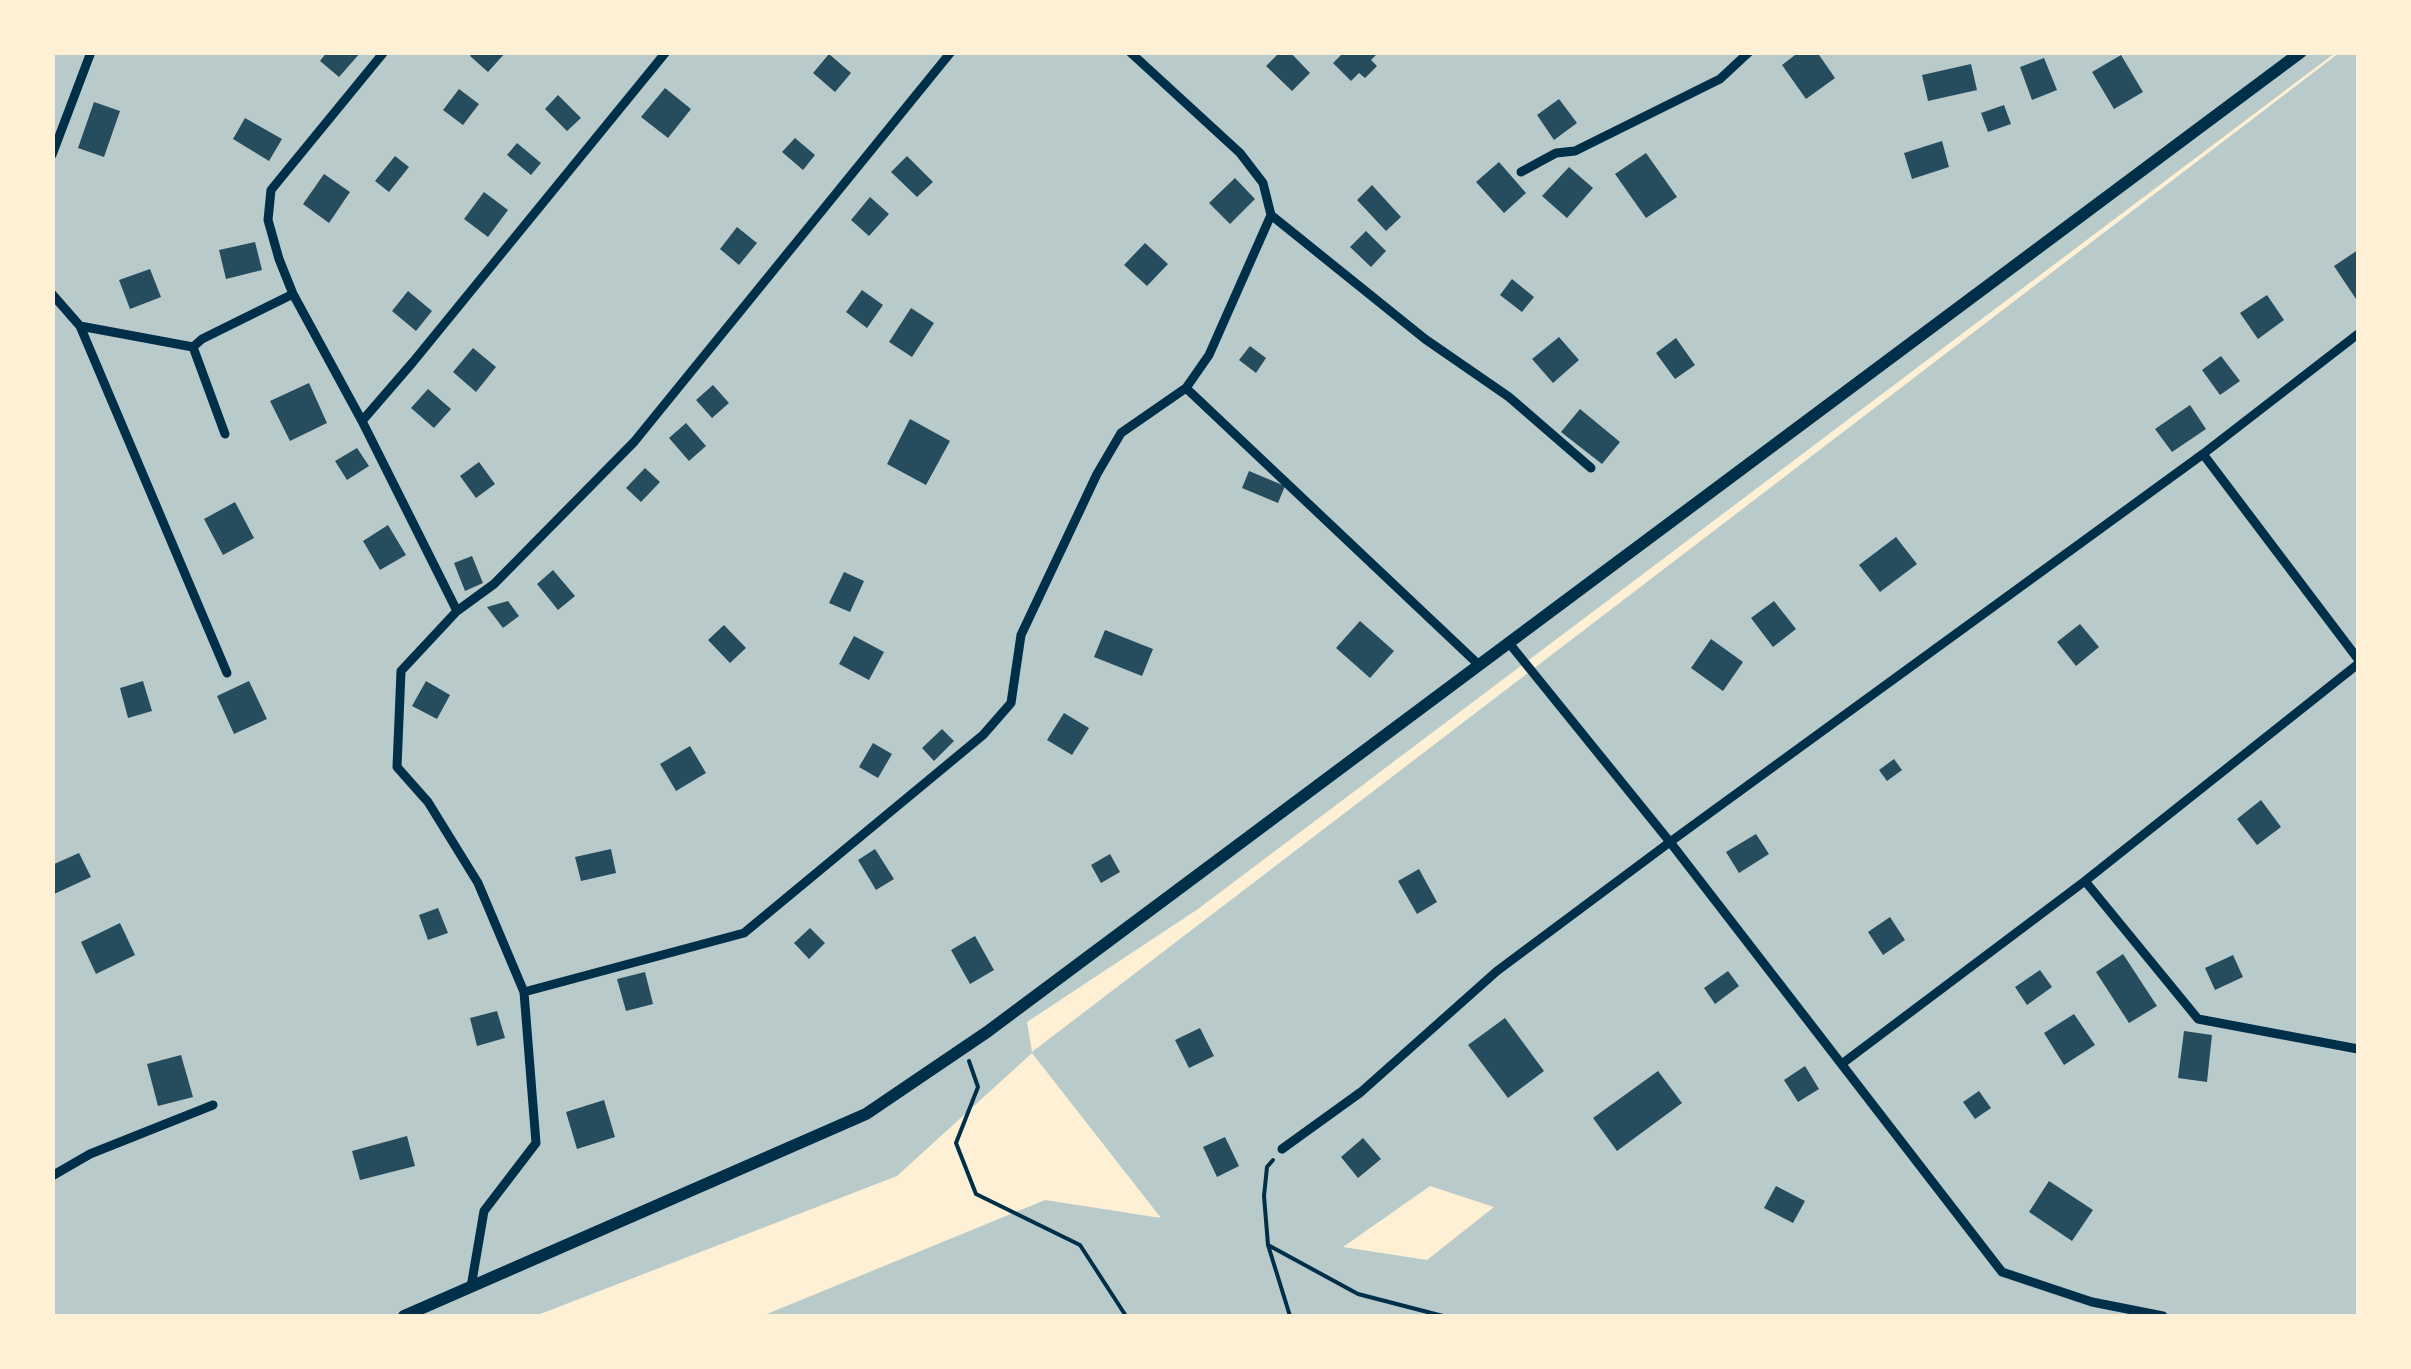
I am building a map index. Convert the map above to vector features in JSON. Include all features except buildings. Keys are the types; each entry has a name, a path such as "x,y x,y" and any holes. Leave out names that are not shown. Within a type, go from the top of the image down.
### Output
{"main road":[{"path":"404,1316 866,1114 964,1048 2301,52"}],"street":[{"path":"52,155 91,52"},
{"path":"384,52 271,190 268,220 293,294 457,611"},
{"path":"362,421 666,52"},
{"path":"471,1287 484,1211 536,1143 524,992 478,882 428,802 397,766 401,671 457,611 494,584 634,442 950,52"},
{"path":"524,992 744,933 982,735 1011,703 1022,635 1098,474 1121,433 1186,388 1209,354 1270,215 1263,183 1240,154 1130,52"},
{"path":"1521,172 1556,153 1575,151 1720,79 1748,52"},
{"path":"1270,215 1425,339 1509,397 1591,468"},
{"path":"52,294 80,326 228,673"},
{"path":"193,347 202,338 293,294"},
{"path":"80,326 193,347"},
{"path":"1282,1149 1361,1092 1496,971 2204,454 2358,334"},
{"path":"193,347 225,434"},
{"path":"1186,388 1479,664"},
{"path":"1843,1064 2085,881 2358,661 2204,454"},
{"path":"1509,642 1670,842 2002,1272 2092,1302 2162,1316"},
{"path":"2085,881 2198,1018 2358,1049"},
{"path":"52,1176 90,1154 213,1106"}],"path":[{"path":"964,1048 978,1087 956,1143 976,1194 1080,1245 1126,1316"},
{"path":"1282,1149 1267,1167 1264,1196 1268,1244 1290,1316"},
{"path":"1268,1244 1358,1294 1443,1316"}],"shaded area":[{"path":"52,53 2335,53 1198,909 1027,1022 1032,1052 2339,53 2358,53 2358,1316 762,1316 1045,1200 1161,1218 1032,1053 897,1176 535,1316 53,1316","holes":["1430,1186 1494,1207 1427,1260 1343,1247"]}]}
